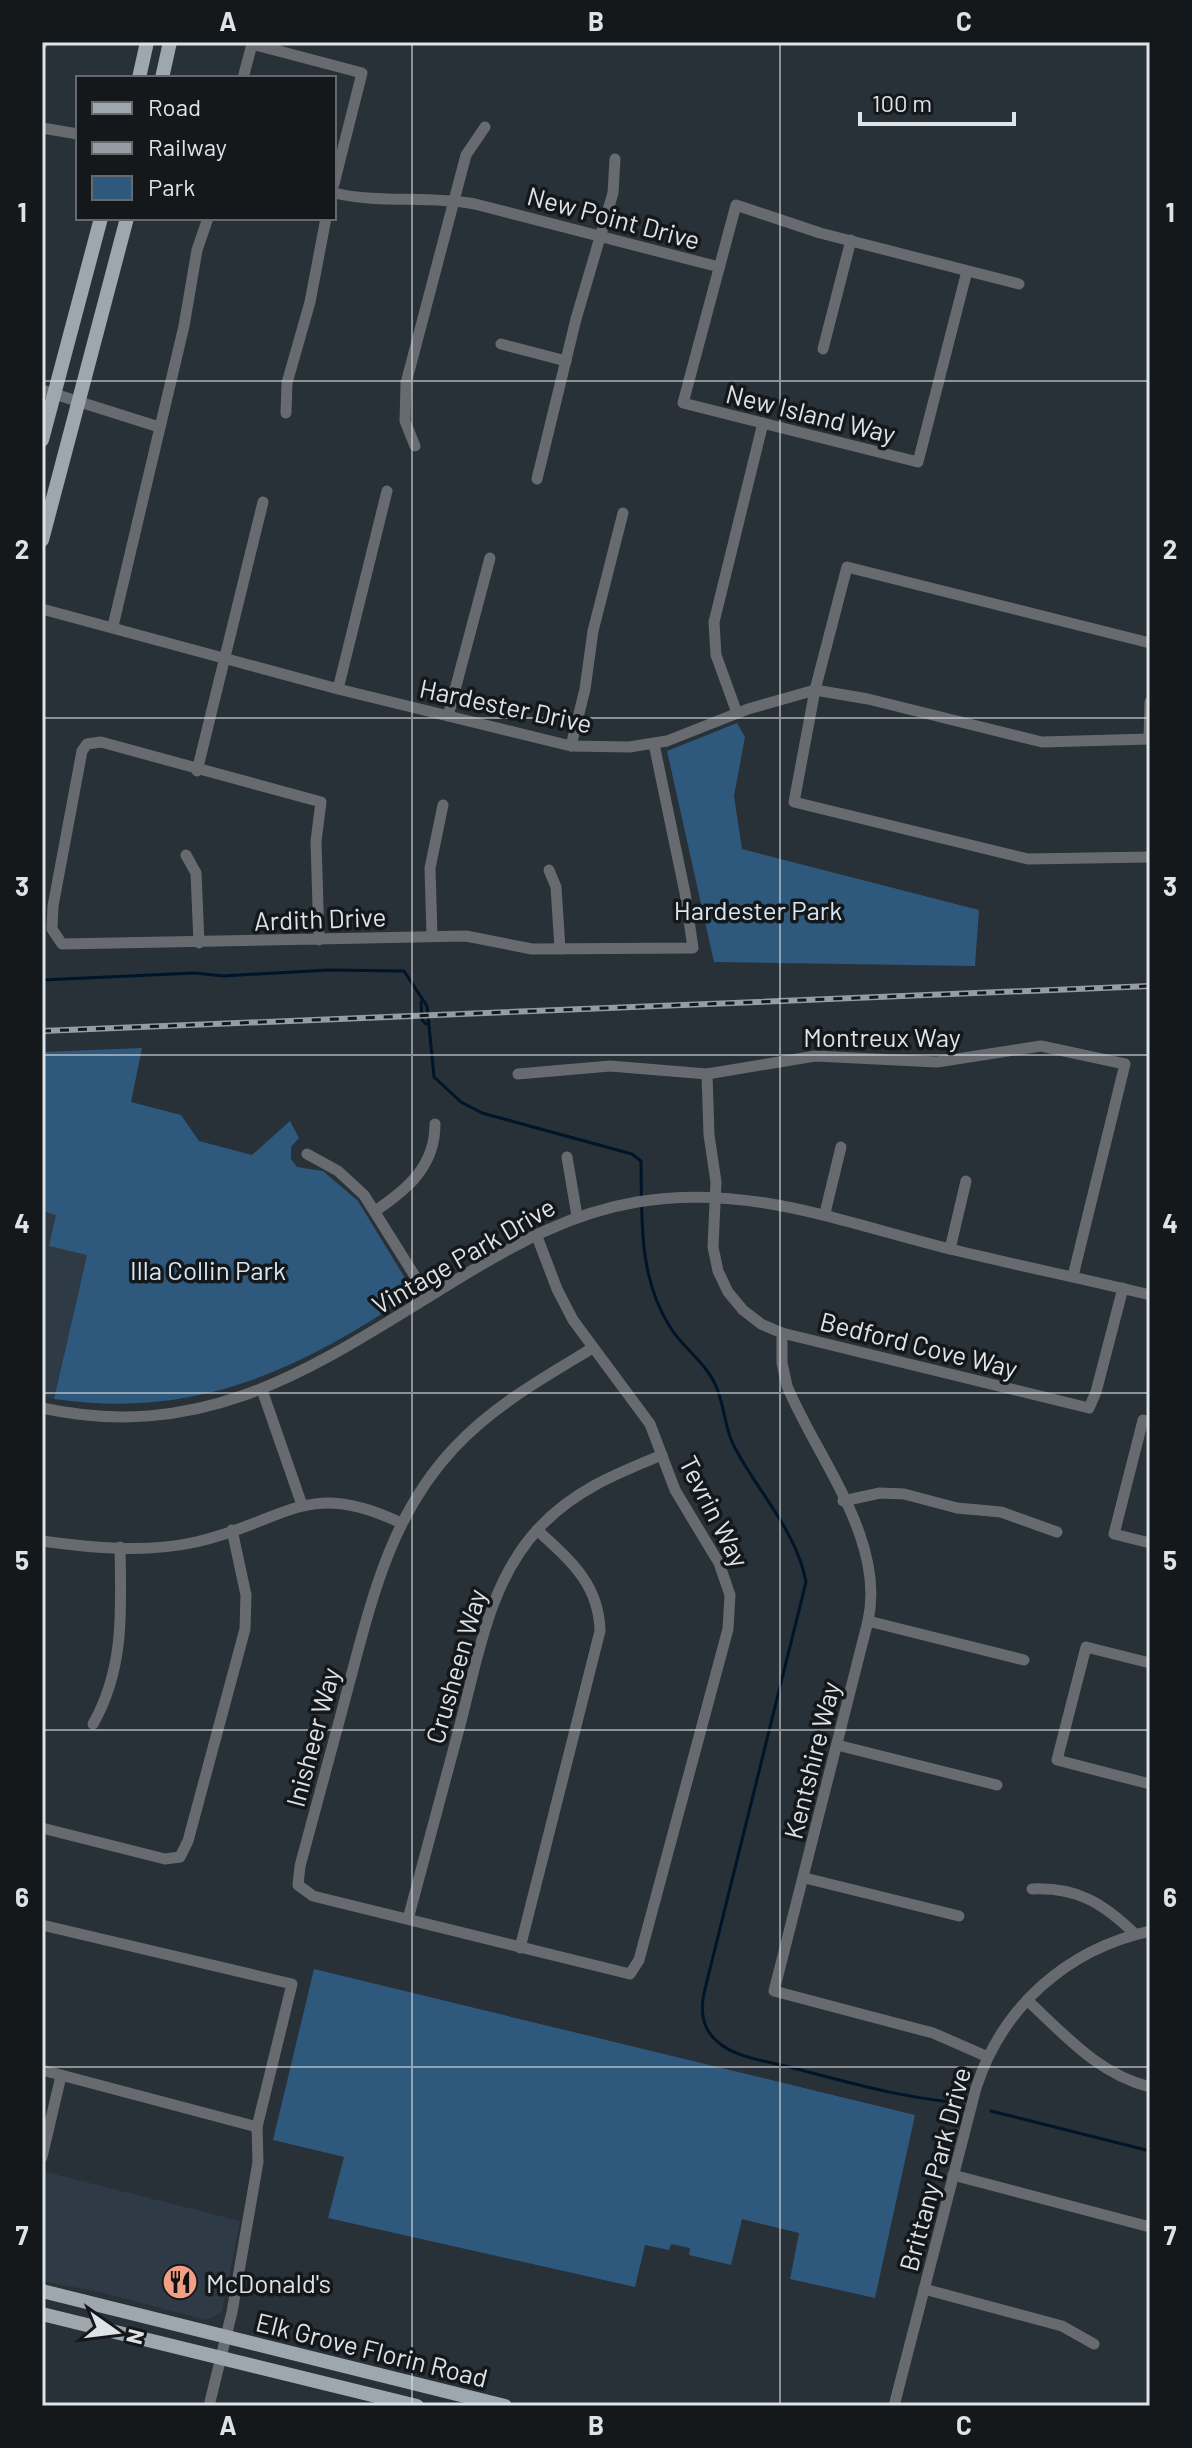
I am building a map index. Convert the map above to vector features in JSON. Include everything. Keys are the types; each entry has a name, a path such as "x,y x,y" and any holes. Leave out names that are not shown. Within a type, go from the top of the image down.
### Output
{"main road":[{"path":"139,76 147,42"},
{"path":"162,76 170,42"},
{"path":"42,440 48,392 100,220"},
{"path":"42,540 126,220"},
{"name":"Elk Grove Florin Road","path":"42,2291 505,2406"},
{"name":"Elk Grove Florin Road","path":"42,2314 417,2406"}],"street":[{"path":"244,76 252,44 362,73 336,176"},
{"path":"415,446 402,404 418,329 466,155 485,127"},
{"path":"42,128 76,134"},
{"path":"537,479 615,182 615,159"},
{"name":"New Point Drive","path":"336,193 364,200 454,200 719,267 736,205 851,240 1019,284"},
{"path":"113,626 190,297 197,250 207,220"},
{"path":"286,413 287,383 310,302 326,220"},
{"path":"823,349 851,240"},
{"name":"New Island Way","path":"719,267 683,403 918,462 967,271"},
{"path":"501,344 566,361"},
{"path":"48,392 159,427"},
{"path":"737,713 719,665 714,622 763,423"},
{"path":"338,689 387,491"},
{"path":"263,502 197,771 321,802 316,841 319,940"},
{"path":"571,746 585,689 593,631 623,513"},
{"path":"448,716 490,558"},
{"path":"1150,643 847,567 815,690 794,802 1028,859 1150,857"},
{"name":"Hardester Drive","path":"42,609 226,656 338,689 571,746 604,748 654,744 737,713 815,690 868,699 1042,742 1150,739"},
{"path":"1150,702 1150,739"},
{"name":"Ardith Drive","path":"197,771 101,742 87,744 82,751 52,929 55,938 69,945 432,935 466,936 532,949 693,948 685,893 654,744"},
{"path":"432,935 430,868 443,805"},
{"path":"186,855 196,873 199,943"},
{"path":"549,870 556,887 560,949"},
{"name":"Montreux Way","path":"707,1074 815,1056 937,1062 1029,1046 1065,1049 1125,1064 1073,1276"},
{"path":"518,1074 610,1066 707,1074"},
{"name":"Bedford Cove Way","path":"707,1074 716,1196 713,1247 722,1282 743,1310 761,1324 782,1333 1089,1408 1123,1288"},
{"path":"375,1211 419,1176 433,1144 435,1124"},
{"path":"825,1213 841,1147"},
{"path":"307,1154 338,1171 375,1211 428,1297"},
{"path":"567,1157 577,1216"},
{"path":"950,1249 966,1181"},
{"name":"Vintage Park Drive","path":"42,1408 94,1415 141,1416 207,1407 262,1390 320,1363 536,1234 577,1216 656,1199 716,1196 777,1203 825,1213 950,1249 1150,1295"},
{"name":"Tevrin Way","path":"536,1234 557,1289 591,1349 644,1415 675,1490 724,1573 730,1618 639,1960 630,1974"},
{"name":"Kentshire Way","path":"782,1333 787,1386 843,1501 869,1563 871,1597 868,1621 805,1878 774,1991 933,2033 988,2057"},
{"name":"Inisheer Way","path":"591,1349 517,1394 470,1431 437,1467 401,1523 377,1578 300,1866 298,1885 313,1896 630,1974"},
{"path":"262,1390 302,1505"},
{"path":"1150,1422 1143,1420 1114,1534 1150,1543"},
{"name":"Crusheen Way","path":"408,1919 491,1611 510,1568 537,1530 582,1491 662,1455"},
{"path":"843,1501 880,1493 904,1494 957,1508 1001,1512 1057,1532"},
{"path":"42,1541 120,1547 196,1542 302,1505 342,1502 360,1505 401,1523"},
{"path":"42,1828 165,1859 180,1857 188,1841 245,1629 246,1595 232,1530"},
{"path":"520,1948 600,1631 598,1608 584,1576 537,1530"},
{"path":"93,1724 110,1686 119,1647 120,1547"},
{"path":"868,1621 1024,1660"},
{"path":"1150,1663 1086,1647 1057,1760 1150,1784"},
{"path":"837,1745 997,1785"},
{"path":"805,1878 959,1916"},
{"path":"1032,1889 1064,1890 1087,1896 1108,1908 1135,1934"},
{"path":"42,1925 292,1984 257,2127 258,2162 209,2406"},
{"name":"Brittany Park Drive","path":"894,2406 953,2175 988,2057 1004,2028 1027,2000 1068,1964 1135,1934 1150,1931"},
{"path":"1027,2000 1100,2067 1121,2079 1150,2087"},
{"path":"42,2070 257,2127"},
{"path":"42,2157 61,2076"},
{"path":"953,2175 1150,2227"},
{"path":"924,2289 1062,2326 1094,2344"}],"shaded area":[{"path":"42,1211 57,1214 87,1255 54,1399 42,1396"},
{"path":"42,2171 240,2221 222,2312 206,2320 104,2293 42,2281"}],"green space":[{"name":"Hardester Park","path":"737,723 745,737 734,796 742,849 979,910 975,966 714,962 667,751"},
{"name":"Illa Collin Park","path":"142,1048 131,1102 181,1115 199,1141 252,1155 290,1121 299,1138 291,1147 291,1159 297,1167 323,1171 358,1201 408,1283 408,1297 324,1348 240,1384 197,1396 152,1402 105,1403 54,1399 87,1255 49,1246 56,1215 42,1211 42,1052"},
{"path":"314,1969 915,2115 875,2298 790,2279 799,2233 742,2219 731,2265 689,2255 690,2248 671,2244 669,2250 645,2245 635,2287 328,2218 344,2157 273,2140"}],"waterway":[{"path":"42,980 195,973 223,976 328,970 404,971 427,1006 434,1077 461,1102 482,1113 632,1154 641,1161 644,1246 652,1288 670,1327 715,1384 731,1441 786,1529 806,1582 704,1993 704,2020 713,2038 743,2056 891,2092 953,2102"},
{"path":"421,1002 422,1020 426,1024"},
{"path":"991,2111 1150,2151"}],"railway":[{"path":"42,1031 1150,986"}],"place":[{"name":"McDonald's","path":"180,2282"}]}
